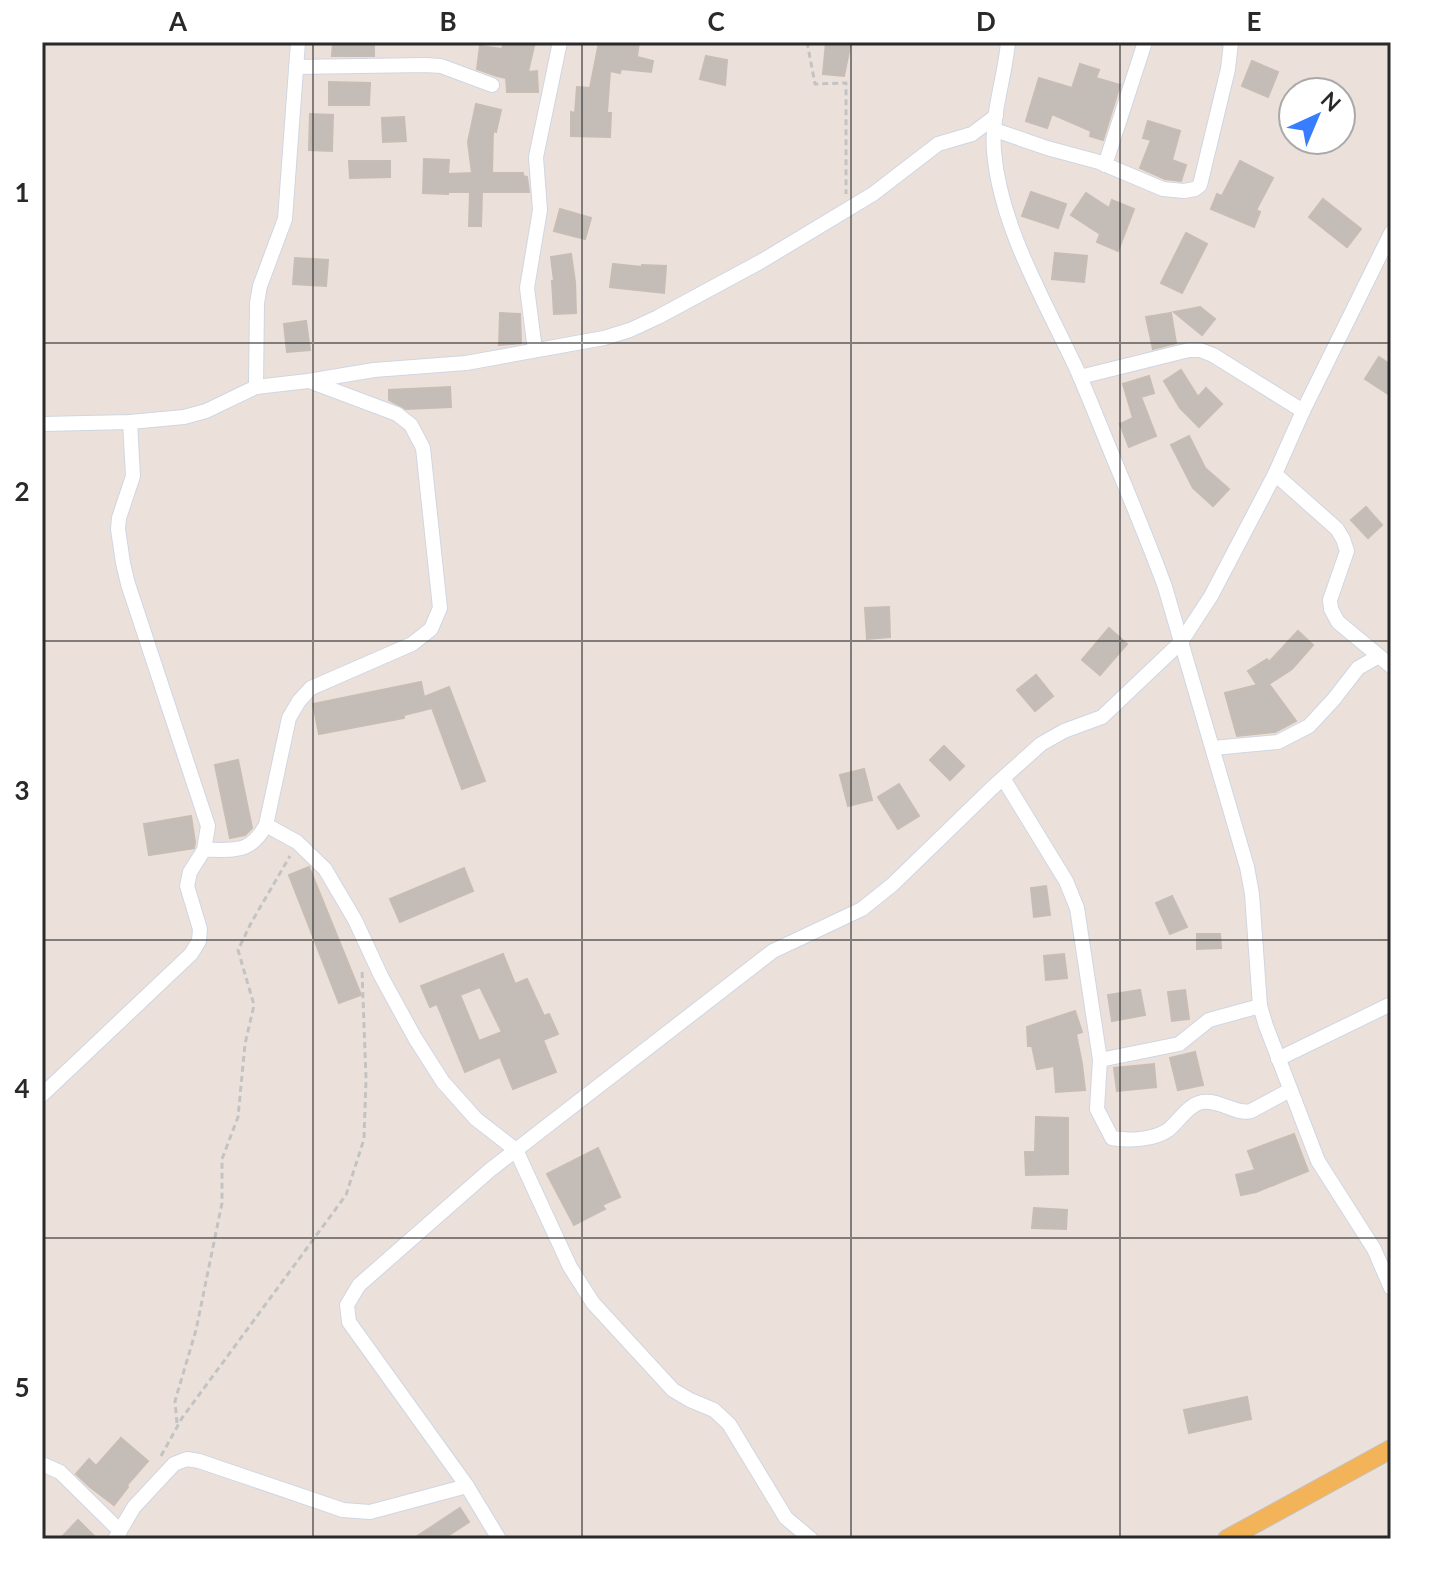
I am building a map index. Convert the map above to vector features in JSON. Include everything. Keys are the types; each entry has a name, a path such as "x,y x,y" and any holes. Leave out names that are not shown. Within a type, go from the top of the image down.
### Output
{"main road":[{"path":"1227,1539 1391,1449"}],"street":[{"path":"256,387 257,303 260,286 285,219 298,42"},
{"path":"535,350 527,288 540,210 536,157 560,42"},
{"path":"1008,42 994,149 1003,202 1028,267 1080,377 1165,587 1247,867 1252,894 1260,1006 1278,1059 1318,1161 1374,1249 1391,1288"},
{"path":"1105,165 1145,42"},
{"path":"995,123 1047,148 1105,165 1163,189 1195,189 1200,185 1228,69 1231,42"},
{"path":"296,67 441,66 492,85"},
{"path":"42,424 184,417 206,411 256,387 374,370 466,363 604,338 630,330 747,269 846,210 896,178 938,144 995,123"},
{"path":"972,134 994,149"},
{"path":"499,1539 467,1486 349,1322 347,1305 359,1285 490,1170 773,951 862,909 892,885 1041,744 1064,731 1102,717 1181,642 1211,596 1275,474 1391,233"},
{"path":"1080,377 1189,350 1200,350 1303,411"},
{"path":"204,850 246,848 259,837 266,825 289,718 311,688 412,644 431,629 440,608 423,448 411,425 397,414 308,381"},
{"path":"42,1095 191,954 199,941 200,929 187,886 190,872 204,850 208,826 123,563 118,529 133,476 130,422"},
{"path":"1275,474 1337,529 1347,551 1330,600 1331,609 1338,622 1391,666"},
{"path":"1213,748 1278,742 1309,726 1358,668 1379,656"},
{"path":"1003,778 1066,881 1077,908 1100,1060 1097,1109 1112,1138 1122,1140 1158,1135 1194,1105 1202,1102 1214,1102 1244,1112 1290,1090"},
{"path":"266,825 297,842 325,869 355,920 415,1038 443,1082 476,1119 516,1150 570,1267 593,1303 673,1390 714,1410 729,1424 786,1518 811,1539"},
{"path":"1278,1059 1391,1004"},
{"path":"1100,1060 1179,1044 1209,1020 1260,1006"},
{"path":"42,1464 60,1472 118,1535 134,1507 174,1464 187,1459 343,1510 370,1512 467,1486"}],"path":[{"path":"807,42 815,84 846,83 846,210"},
{"path":"178,1425 175,1401 196,1330 222,1203 222,1159 238,1117 245,1044 254,1005 238,950 297,842"},
{"path":"156,1465 178,1425 225,1358 346,1195 364,1139 366,1079 362,961"}],"building":[{"path":"333,42 374,42 374,56 332,56"},
{"path":"504,42 535,42 528,72 537,71 538,92 507,92 506,78 477,69 480,46 502,49"},
{"path":"599,42 639,42 637,57 653,61 651,72 610,71 607,113 611,113 610,137 571,136 571,112 575,113 577,87 590,88"},
{"path":"826,42 851,42 844,76 823,74"},
{"path":"706,56 727,60 725,85 700,79"},
{"path":"1252,61 1278,72 1268,97 1242,86"},
{"path":"1080,64 1099,70 1096,78 1120,85 1103,140 1090,136 1091,131 1052,114 1047,128 1026,121 1039,78 1072,88"},
{"path":"329,82 370,83 369,105 329,105"},
{"path":"476,104 501,110 496,132 493,131 492,173 523,173 527,177 529,192 482,192 481,226 469,226 470,192 423,193 424,159 449,160 448,174 472,173 468,142"},
{"path":"310,114 333,115 332,151 309,150"},
{"path":"404,117 406,141 383,142 382,118"},
{"path":"1148,121 1180,131 1172,160 1186,165 1181,181 1165,179 1140,168 1151,140 1143,138"},
{"path":"349,161 390,161 390,177 350,178"},
{"path":"1240,161 1273,178 1256,210 1260,212 1254,227 1211,209 1217,194 1222,196"},
{"path":"1031,192 1066,204 1058,228 1022,216"},
{"path":"1086,193 1109,208 1112,200 1134,209 1118,251 1097,242 1100,234 1071,215"},
{"path":"1323,199 1361,229 1347,247 1309,217"},
{"path":"560,209 591,218 585,239 554,231"},
{"path":"1186,233 1207,244 1182,293 1161,283"},
{"path":"1055,253 1087,256 1084,282 1052,279"},
{"path":"571,254 576,313 554,314 551,257"},
{"path":"295,258 328,260 326,286 293,284"},
{"path":"613,264 666,266 664,293 610,287"},
{"path":"1200,307 1215,319 1202,335 1174,312"},
{"path":"500,313 520,314 521,343 499,345"},
{"path":"1171,313 1176,343 1153,349 1146,317"},
{"path":"306,321 310,350 287,352 284,324"},
{"path":"1379,357 1391,365 1391,396 1365,379"},
{"path":"1181,370 1198,397 1206,388 1222,404 1199,427 1180,408 1164,381"},
{"path":"1149,376 1154,393 1141,397 1156,436 1129,447 1120,424 1133,418 1123,384"},
{"path":"450,387 451,407 406,409 389,400 389,390"},
{"path":"1189,436 1205,468 1229,489 1213,506 1193,488 1171,445"},
{"path":"1366,507 1382,525 1368,538 1351,520"},
{"path":"889,607 890,637 867,639 865,608"},
{"path":"1109,628 1127,644 1100,675 1082,660"},
{"path":"1298,631 1313,645 1292,669 1269,684 1296,721 1275,732 1237,736 1225,693 1257,685 1248,671 1267,659 1269,662"},
{"path":"1036,675 1053,696 1035,711 1017,690"},
{"path":"421,682 424,697 449,687 485,781 462,789 432,708 404,715 404,718 319,734 313,704"},
{"path":"944,746 964,766 950,780 930,760"},
{"path":"238,760 252,828 245,835 230,838 215,765"},
{"path":"864,769 872,800 848,806 840,775"},
{"path":"899,784 919,816 898,829 878,797"},
{"path":"191,816 194,848 149,855 144,824"},
{"path":"309,867 361,995 339,1003 289,875"},
{"path":"464,868 473,891 400,922 390,899"},
{"path":"1046,886 1050,915 1034,917 1031,888"},
{"path":"1172,896 1187,927 1170,934 1156,903"},
{"path":"1197,934 1220,934 1221,948 1197,949"},
{"path":"503,954 515,984 527,979 544,1016 549,1014 558,1034 543,1040 556,1072 513,1089 500,1057 465,1072 437,1004 430,1007 421,986","holes":["480,987 502,1032 479,1041 460,995"]},
{"path":"1064,954 1067,978 1046,980 1044,956"},
{"path":"1140,990 1145,1015 1112,1021 1108,995"},
{"path":"1185,990 1189,1019 1172,1021 1168,992"},
{"path":"1075,1011 1082,1032 1076,1034 1085,1090 1056,1092 1054,1066 1037,1069 1032,1046 1028,1046 1027,1027"},
{"path":"1195,1052 1203,1085 1178,1090 1170,1058"},
{"path":"1154,1064 1156,1087 1117,1091 1114,1068"},
{"path":"1036,1117 1068,1118 1068,1174 1026,1175 1025,1152 1035,1152"},
{"path":"1294,1134 1308,1171 1241,1195 1236,1175 1255,1170 1248,1151"},
{"path":"598,1148 620,1197 602,1205 605,1209 574,1225 547,1174"},
{"path":"1034,1208 1067,1210 1066,1229 1032,1228"},
{"path":"1247,1397 1251,1419 1189,1433 1184,1410"},
{"path":"121,1438 148,1461 114,1505 76,1474 89,1459 96,1466"},
{"path":"460,1508 469,1522 443,1539 413,1539"},
{"path":"78,1520 97,1539 60,1539"}]}
